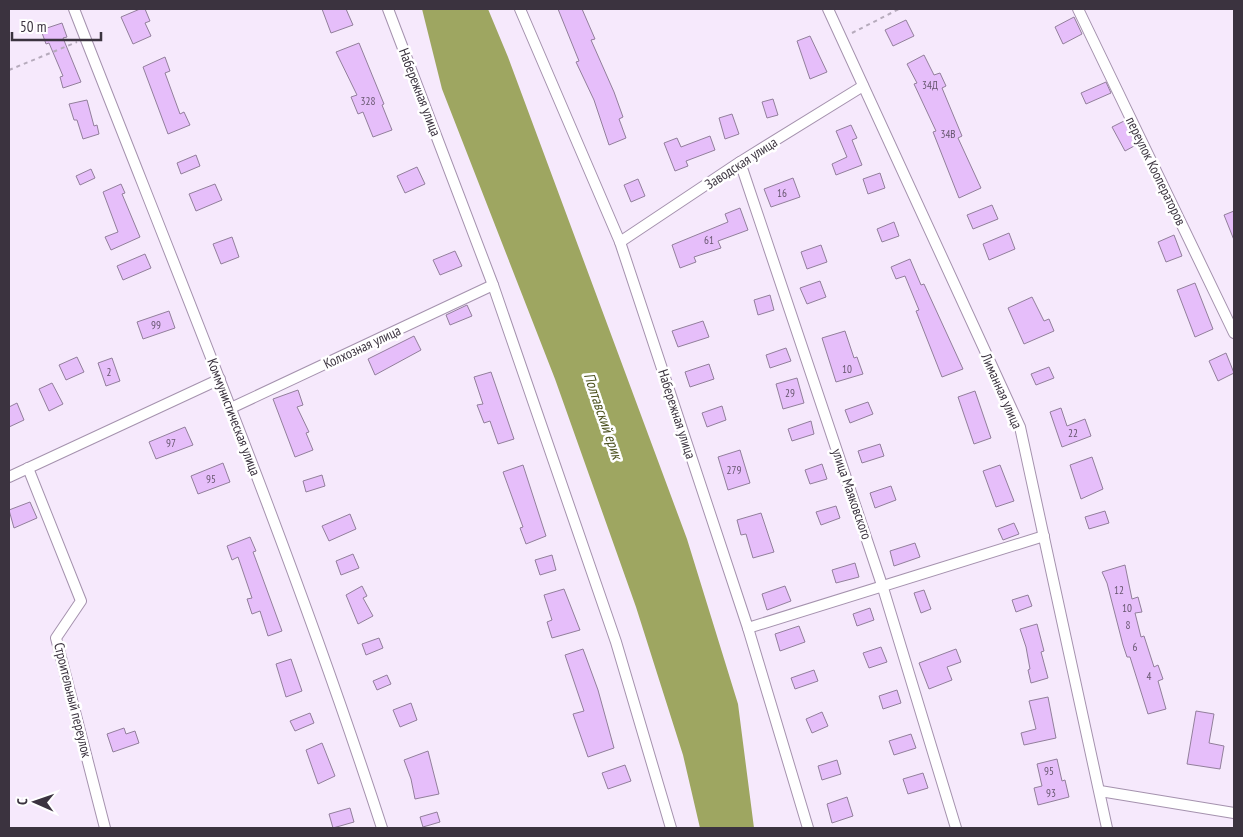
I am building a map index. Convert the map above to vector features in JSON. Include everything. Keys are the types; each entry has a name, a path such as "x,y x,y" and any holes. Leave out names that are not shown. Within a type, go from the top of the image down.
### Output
{"street":[{"name":"Коммунистическая улица","path":"74,9 231,408 341,702 382,828"},
{"name":"Набережная улица","path":"388,9 493,285 616,642 671,828"},
{"name":"Набережная улица","path":"520,9 620,242 748,628 808,828"},
{"name":"Лиманная улица","path":"828,9 1020,427 1107,828"},
{"name":"переулок Кооператоров","path":"1078,9 1234,333"},
{"name":"Заводская улица","path":"620,242 740,162 863,86"},
{"name":"улица Маяковского","path":"740,162 883,588 956,828"},
{"name":"Колхозная улица","path":"231,408 493,285"},
{"path":"9,477 220,379"},
{"name":"Строительный переулок","path":"28,468 81,601 56,638 105,828"},
{"path":"748,628 883,588 1044,536"},
{"path":"1100,791 1234,813"}],"path":[{"path":"841,38 899,9"},
{"path":"9,70 86,39"}],"water":[{"name":"Полтавский ерик","path":"422,9 488,9 508,57 687,539 738,704 754,828 700,828 683,755 636,607 555,379 442,89"}],"building":[{"path":"140,9 145,9 150,21 145,23 151,36 133,44 121,17"},
{"path":"322,9 346,9 353,25 331,33"},
{"path":"558,9 582,9 595,39 591,40 623,117 619,119 626,138 609,145 594,100 576,62 579,61"},
{"path":"1074,17 1082,34 1063,44 1055,27"},
{"path":"906,20 914,36 893,46 885,30"},
{"path":"62,23 67,37 63,38 81,82 63,88 60,77 63,76 49,43 46,44 41,30"},
{"path":"810,36 827,72 810,79 797,41"},
{"path":"359,43 384,104 382,105 392,130 373,137 363,112 358,114 351,97 357,95 336,52"},
{"path":"924,55 934,75 940,73 946,86 942,88 962,136 958,138 981,188 959,198 933,132 936,131 914,84 917,83 907,64"},
{"path":"165,57 170,71 165,73 180,114 184,112 190,125 168,134 143,67"},
{"path":"1106,82 1111,93 1086,104 1081,93"},
{"path":"773,99 778,115 767,118 762,102"},
{"path":"87,100 94,126 97,125 99,134 83,139 69,104"},
{"path":"732,114 739,134 725,139 719,118"},
{"path":"1124,121 1136,145 1125,151 1112,127"},
{"path":"851,125 857,138 852,140 862,165 836,175 832,164 847,157 836,131"},
{"path":"710,136 715,150 686,161 688,166 675,171 664,143 677,138 681,147"},
{"path":"196,155 200,166 181,174 177,163"},
{"path":"417,167 425,184 405,193 397,176"},
{"path":"91,169 95,178 80,185 76,176"},
{"path":"880,173 885,188 868,194 863,179"},
{"path":"793,178 800,197 771,207 764,189"},
{"path":"638,179 645,196 631,202 624,185"},
{"path":"121,184 125,193 122,194 140,237 111,250 105,237 118,232 103,192"},
{"path":"215,184 222,200 196,211 189,194"},
{"path":"992,205 998,219 973,229 967,215"},
{"path":"740,208 748,230 718,241 721,248 694,257 696,262 680,268 672,245 728,222 725,214"},
{"path":"1234,211 1234,240 1224,215"},
{"path":"894,222 899,236 882,242 877,229"},
{"path":"1009,233 1015,249 989,260 983,244"},
{"path":"1174,235 1182,256 1166,262 1158,242"},
{"path":"232,237 239,257 221,264 213,244"},
{"path":"821,245 827,262 807,269 801,252"},
{"path":"455,251 462,266 440,275 433,260"},
{"path":"145,254 151,268 123,280 117,266"},
{"path":"910,259 921,285 924,284 963,369 942,377 916,311 919,310 905,276 896,279 891,267"},
{"path":"820,281 826,297 807,304 800,288"},
{"path":"1195,283 1213,329 1195,337 1177,290"},
{"path":"770,295 774,310 758,315 754,300"},
{"path":"1032,297 1044,321 1049,319 1054,331 1024,344 1008,308"},
{"path":"467,305 472,316 450,325 446,315"},
{"path":"169,311 175,328 143,339 137,322"},
{"path":"703,321 709,337 678,347 672,331"},
{"path":"845,331 854,358 857,357 863,374 836,382 822,338"},
{"path":"414,336 421,350 375,375 368,359"},
{"path":"786,348 791,361 770,368 766,355"},
{"path":"1226,353 1234,373 1218,381 1209,361"},
{"path":"77,357 84,372 66,380 59,365"},
{"path":"112,358 120,381 106,386 98,363"},
{"path":"709,364 714,379 690,387 685,372"},
{"path":"1049,367 1054,378 1036,385 1031,374"},
{"path":"491,372 514,439 498,444 490,421 484,423 477,405 483,404 474,377"},
{"path":"797,378 804,403 783,409 776,384"},
{"path":"52,383 63,404 49,411 39,389"},
{"path":"298,390 303,405 297,407 309,432 306,433 313,450 295,457 273,399"},
{"path":"975,391 991,438 974,444 958,397"},
{"path":"868,402 873,414 850,423 845,410"},
{"path":"17,403 24,420 9,427 9,407"},
{"path":"722,406 726,420 707,427 702,413"},
{"path":"1061,408 1067,426 1085,419 1091,436 1062,447 1050,412"},
{"path":"811,421 814,434 792,441 788,429"},
{"path":"185,427 193,445 156,459 149,442"},
{"path":"880,444 884,456 862,463 858,451"},
{"path":"740,450 750,483 728,490 718,457"},
{"path":"1092,457 1103,489 1081,499 1070,465"},
{"path":"223,463 230,482 198,494 191,476"},
{"path":"822,464 827,479 810,484 805,470"},
{"path":"523,465 546,536 526,544 520,528 523,527 503,472"},
{"path":"1000,465 1014,501 996,507 983,471"},
{"path":"322,475 325,486 306,492 303,481"},
{"path":"891,486 896,500 875,508 870,493"},
{"path":"30,502 37,518 14,528 9,510"},
{"path":"836,506 840,518 821,525 816,512"},
{"path":"1105,511 1109,523 1089,529 1085,517"},
{"path":"761,513 774,552 753,558 746,534 741,535 737,520"},
{"path":"350,514 356,529 329,541 322,526"},
{"path":"1014,523 1019,534 1003,540 998,529"},
{"path":"250,537 256,551 253,552 282,631 268,636 260,611 252,614 247,599 252,598 238,557 232,560 227,546"},
{"path":"915,543 920,557 894,566 890,551"},
{"path":"353,554 359,568 341,575 336,561"},
{"path":"552,555 556,570 540,575 535,560"},
{"path":"855,563 859,577 836,583 832,570"},
{"path":"1125,565 1132,599 1138,597 1142,612 1135,613 1141,637 1144,636 1154,667 1158,665 1163,679 1158,681 1166,709 1148,714 1130,657 1127,657 1123,645 1107,583 1102,572"},
{"path":"362,586 367,596 363,598 373,616 358,624 346,595"},
{"path":"785,586 791,601 767,610 762,594"},
{"path":"564,589 580,630 552,638 547,622 552,620 544,595"},
{"path":"924,590 931,609 921,613 914,593"},
{"path":"1028,595 1032,606 1016,612 1012,600"},
{"path":"870,608 874,620 857,626 853,614"},
{"path":"1037,624 1044,651 1041,652 1048,678 1031,683 1026,647 1020,629"},
{"path":"799,626 805,642 780,651 775,634"},
{"path":"379,638 383,648 366,655 362,644"},
{"path":"881,647 887,662 869,668 863,653"},
{"path":"583,649 598,690 614,748 588,757 573,714 584,711 565,655"},
{"path":"956,649 961,662 947,667 952,680 929,689 919,663"},
{"path":"291,659 302,691 286,697 276,664"},
{"path":"814,670 818,681 795,689 791,678"},
{"path":"387,675 391,684 377,690 373,681"},
{"path":"897,690 901,703 883,709 879,696"},
{"path":"1048,697 1056,738 1024,745 1021,733 1036,729 1029,701"},
{"path":"411,703 417,720 400,727 393,710"},
{"path":"1196,711 1214,714 1209,743 1224,746 1220,769 1187,764"},
{"path":"822,712 828,726 812,733 806,719"},
{"path":"310,713 314,723 295,731 290,721"},
{"path":"124,728 126,734 135,731 139,743 113,752 107,734"},
{"path":"911,734 916,748 894,755 889,741"},
{"path":"322,743 335,776 318,784 306,750"},
{"path":"428,751 439,794 415,799 411,779 404,760"},
{"path":"1057,759 1062,781 1065,780 1069,797 1038,805 1034,788 1042,786 1037,764"},
{"path":"837,760 841,774 822,780 818,766"},
{"path":"625,765 631,781 608,789 602,773"},
{"path":"923,773 928,788 908,794 903,779"},
{"path":"847,797 853,816 832,823 827,804"},
{"path":"350,808 354,822 333,828 329,814"},
{"path":"437,812 440,822 423,827 420,817"}]}
